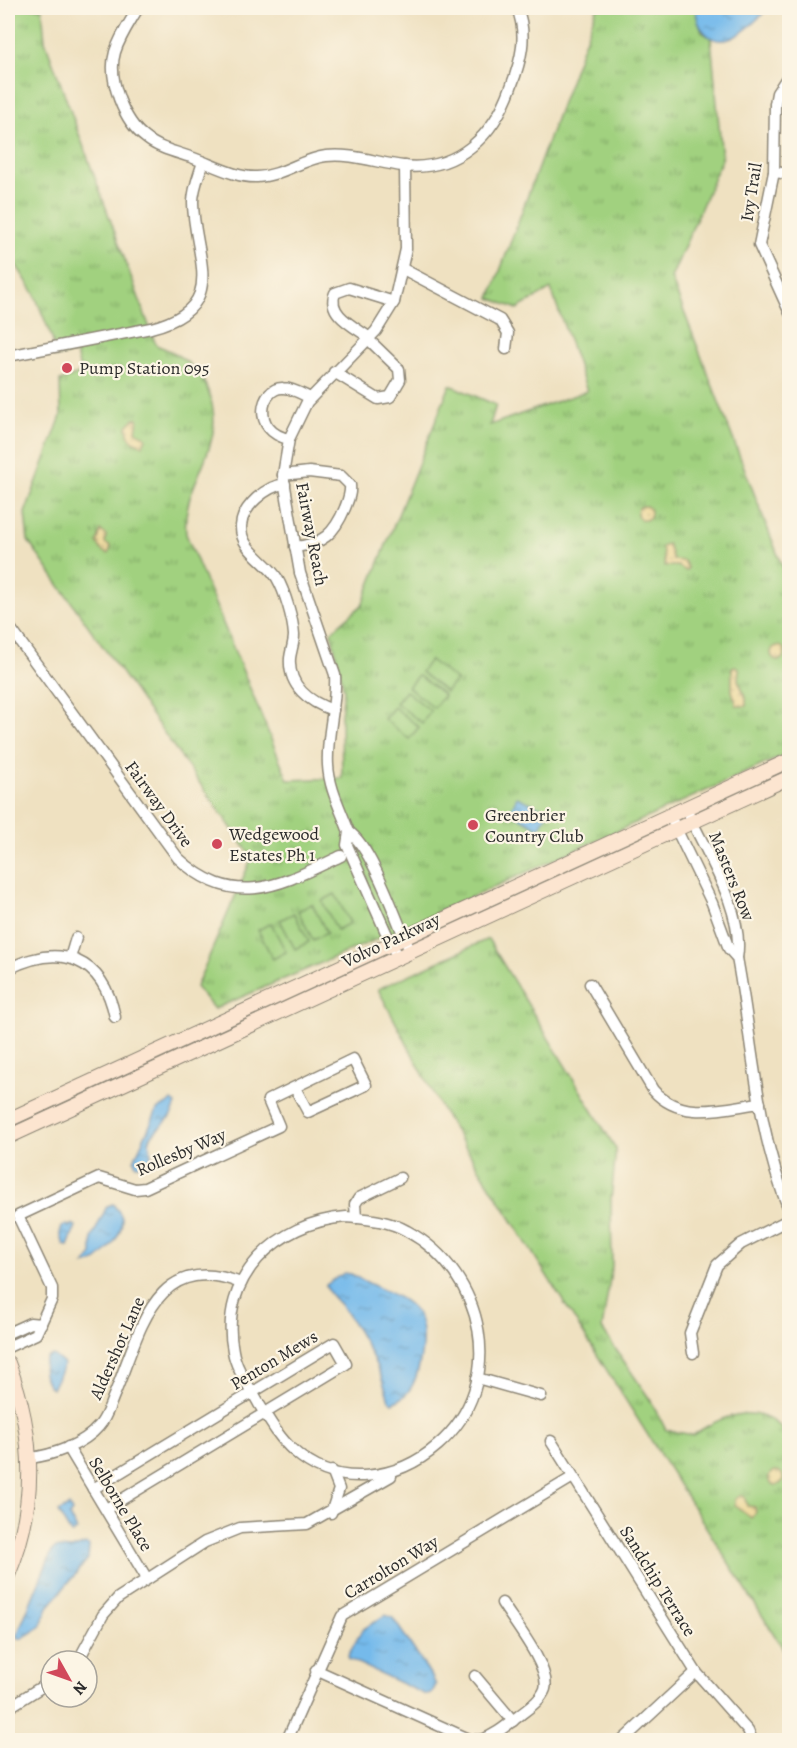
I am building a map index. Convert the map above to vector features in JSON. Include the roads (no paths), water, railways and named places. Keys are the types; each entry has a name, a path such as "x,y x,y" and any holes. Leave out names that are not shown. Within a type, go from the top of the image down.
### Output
{"main road":[{"name":"Volvo Parkway","path":"8,1120 789,760"},
{"name":"Volvo Parkway","path":"8,1137 789,777"},
{"path":"8,1363 22,1400 30,1442 25,1522 8,1575"}],"street":[{"path":"138,8 122,37 113,60 114,75 127,115 146,139 203,162 251,177 269,176 329,156 405,166 430,165 458,156 490,131 504,108 521,58 522,34 517,8"},
{"name":"Ivy Trail","path":"789,73 777,93 775,104 774,172 759,245 789,313"},
{"path":"8,356 151,328 173,321 185,312 193,303 203,281 202,252 193,202 203,162"},
{"name":"Fairway Reach","path":"404,954 368,857 358,838 349,832 328,772 335,675 309,604 295,547 284,480 289,439 297,419 310,398 369,339 394,302 406,249 405,166"},
{"path":"774,172 789,174"},
{"path":"403,270 500,320 508,333 506,349"},
{"path":"334,372 378,399 390,397 400,380 399,369 369,339 335,311 332,302 334,293 349,288 394,302"},
{"path":"289,439 273,434 263,420 263,410 270,394 276,388 284,387 310,398"},
{"path":"295,547 320,542 332,534 350,496 350,485 341,476 309,472 284,480 267,490 247,509 241,525 246,544 278,581 294,633 290,665 295,682 311,700 333,710"},
{"name":"Fairway Drive","path":"8,625 178,858 192,872 223,887 260,889 289,881 341,856"},
{"name":"Masters Row","path":"687,808 730,905 740,943 737,958 760,1103 771,1160 789,1212"},
{"name":"Masters Row","path":"670,816 712,903 729,949 737,958"},
{"path":"70,958 76,938"},
{"path":"8,969 18,964 52,956 70,958 85,964 106,986 115,1017"},
{"path":"590,984 653,1090 666,1102 681,1109 698,1111 760,1103"},
{"name":"Rollesby Way","path":"8,1347 36,1334 52,1299 52,1288 18,1216 99,1178 135,1189 145,1188 279,1126 268,1100 353,1059 366,1085 308,1112 295,1088"},
{"path":"356,1218 355,1204 359,1198 400,1178"},
{"path":"85,1649 110,1607 146,1577 205,1542 231,1530 298,1526 331,1513 430,1452 451,1432 466,1408 477,1378 481,1354 479,1326 472,1302 456,1273 435,1250 406,1230 377,1220 356,1218 319,1220 290,1231 258,1258 241,1283 232,1313 232,1345 236,1360 265,1413 279,1435 295,1453 347,1476 372,1477 398,1471"},
{"path":"693,1353 690,1333 717,1265 741,1244 789,1219"},
{"name":"Aldershot Lane","path":"30,1458 56,1453 68,1447 93,1432 102,1421 151,1306 159,1294 170,1285 198,1274 218,1275 241,1283"},
{"path":"8,1333 30,1323 41,1324"},
{"name":"Penton Mews","path":"93,1489 334,1343 346,1364 106,1509"},
{"path":"477,1378 541,1396"},
{"name":"Sandchip Terrace","path":"551,1441 696,1672 750,1736"},
{"name":"Selborne Place","path":"68,1447 146,1577"},
{"path":"331,1513 339,1489 332,1471"},
{"name":"Carrolton Way","path":"287,1740 316,1670 342,1616 573,1477"},
{"path":"316,1670 471,1740 493,1736 541,1696 546,1686 545,1675 502,1603"},
{"path":"623,1740 696,1672"},
{"path":"475,1676 513,1721"},
{"path":"8,1708 39,1689"}],"water":[{"path":"696,8 768,8 742,32 732,38 717,40 706,34 702,28"},
{"path":"517,797 548,811 540,827 510,812"},
{"path":"172,1101 176,1104 170,1117 149,1140 151,1155 148,1164 136,1165 134,1160 157,1110"},
{"path":"113,1204 122,1218 118,1234 97,1260 84,1265 92,1255 92,1238 107,1206"},
{"path":"67,1224 69,1227 72,1224 76,1226 68,1246 64,1245 60,1233 62,1226"},
{"path":"344,1273 351,1274 408,1304 416,1313 421,1326 422,1343 416,1378 408,1392 393,1403 389,1400 376,1364 364,1341 343,1308 327,1289 326,1285"},
{"path":"53,1355 64,1364 52,1389 45,1378 43,1369 47,1357"},
{"path":"69,1506 72,1512 69,1516 77,1530 71,1534 58,1512"},
{"path":"86,1544 89,1546 88,1559 48,1607 40,1627 21,1639 17,1638 52,1551 55,1548 72,1549"},
{"path":"385,1615 393,1618 432,1677 436,1685 431,1694 426,1695 349,1659 348,1656 362,1630"}],"place":[{"name":"Pump Station 095","path":"67,368"},
{"name":"Greenbrier Country Club","path":"473,825"},
{"name":"Wedgewood Estates Ph 1","path":"217,844"}]}
